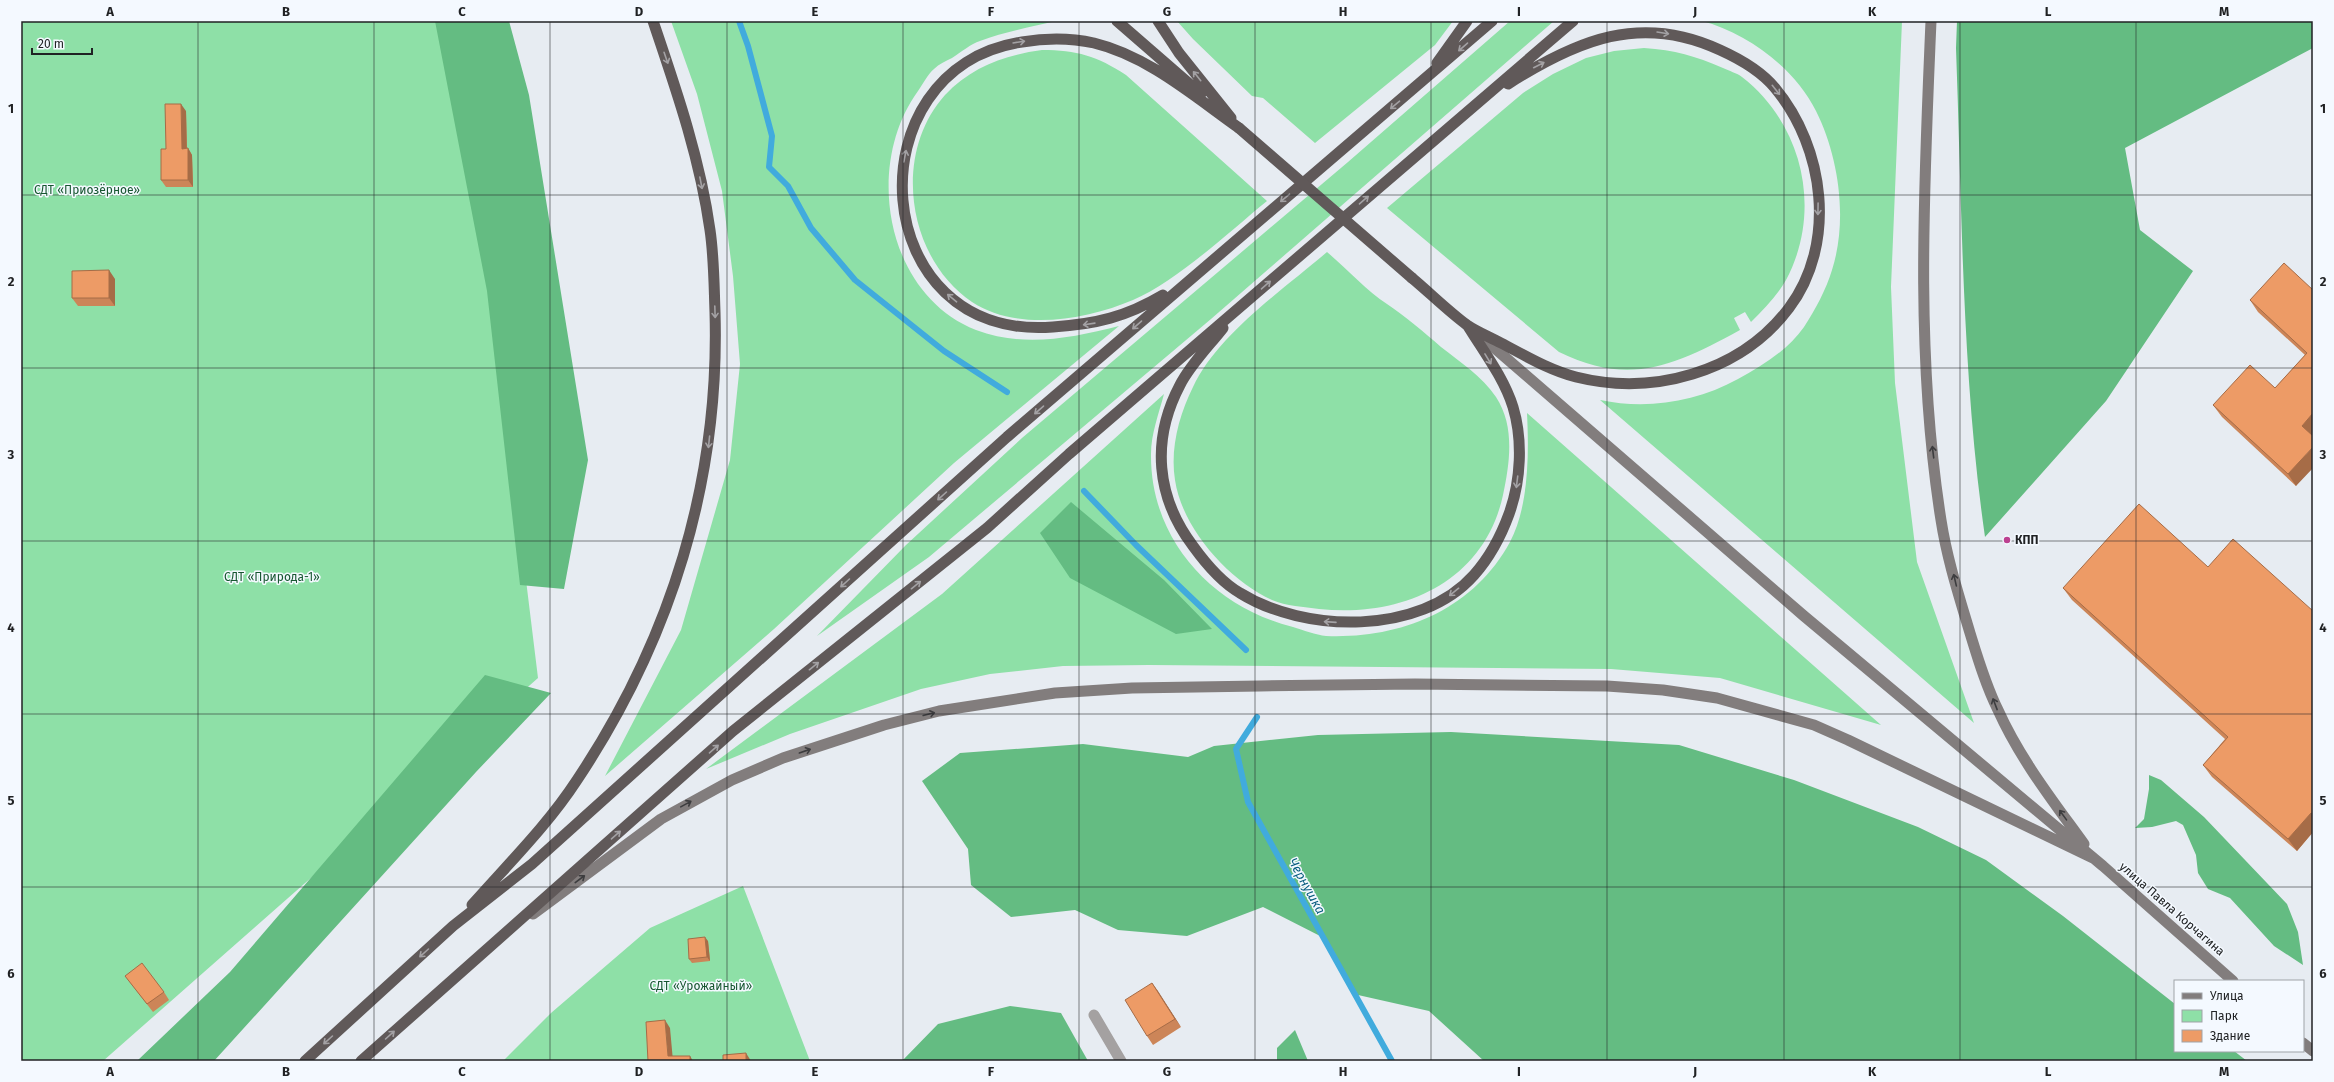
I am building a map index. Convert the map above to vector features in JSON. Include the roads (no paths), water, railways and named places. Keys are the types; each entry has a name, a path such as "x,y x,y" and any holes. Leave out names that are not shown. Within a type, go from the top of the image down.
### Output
{"highway":[{"path":"453,926 546,824 577,781 604,738 637,678 660,625 677,582 694,518 706,463 716,344 710,230 698,167 679,96 653,21"},
{"path":"1117,21 1468,326 1550,368 1575,377 1601,382 1633,384 1673,380 1701,372 1750,345 1773,326 1789,308 1803,284 1813,255 1818,228 1819,191 1811,151 1796,117 1774,86 1742,60 1705,43 1684,36 1655,32 1627,33 1587,43 1534,67 1470,108"},
{"path":"1158,21 1178,53 1239,128"},
{"path":"1425,80 1467,21"},
{"path":"305,1061 453,926 532,864 1007,437 1492,21"},
{"path":"361,1061 733,731 987,528 1069,454 1573,21"},
{"path":"1188,281 1138,310 1098,322 1043,328 1015,326 977,315 958,303 929,276 909,235 903,209 901,182 909,138 928,100 949,74 969,60 988,51 1010,44 1034,40 1060,39 1094,44 1121,53 1151,68 1239,128"},
{"path":"1236,310 1181,383 1169,410 1160,458 1165,495 1181,530 1207,565 1239,593 1272,610 1313,620 1353,623 1386,619 1416,612 1449,596 1474,576 1499,540 1514,500 1520,459 1518,433 1513,407 1502,381 1468,326"}],"main road":[{"path":"1930,21 1924,225 1925,336 1932,444 1941,521 1957,592 1997,709 2024,761 2093,858"},
{"path":"1468,326 1804,616 2093,858"},
{"path":"482,953 661,819 732,780 782,758 884,725 939,711 1054,693 1124,689 1400,684 1608,686 1663,690 1717,698 1814,725 2093,858"},
{"name":"улица Павла Корчагина","path":"2093,858 2232,980"},
{"path":"2304,1044 2313,1051"}],"street":[{"path":"1094,1014 1121,1061"}],"waterway":[{"path":"739,21 748,46 772,136 769,167 788,186 811,228 855,280 944,351 1007,392"},
{"path":"1084,491 1136,545 1246,650"},
{"name":"Чернушка","path":"1257,717 1236,749 1248,802 1392,1061"}],"place":[{"name":"КПП","path":"2007,540"}],"park label":[{"name":"СДТ «Приозёрное»","path":"87,190"},
{"name":"СДТ «Природа-1»","path":"272,577"},
{"name":"СДТ «Урожайный»","path":"701,986"}]}
